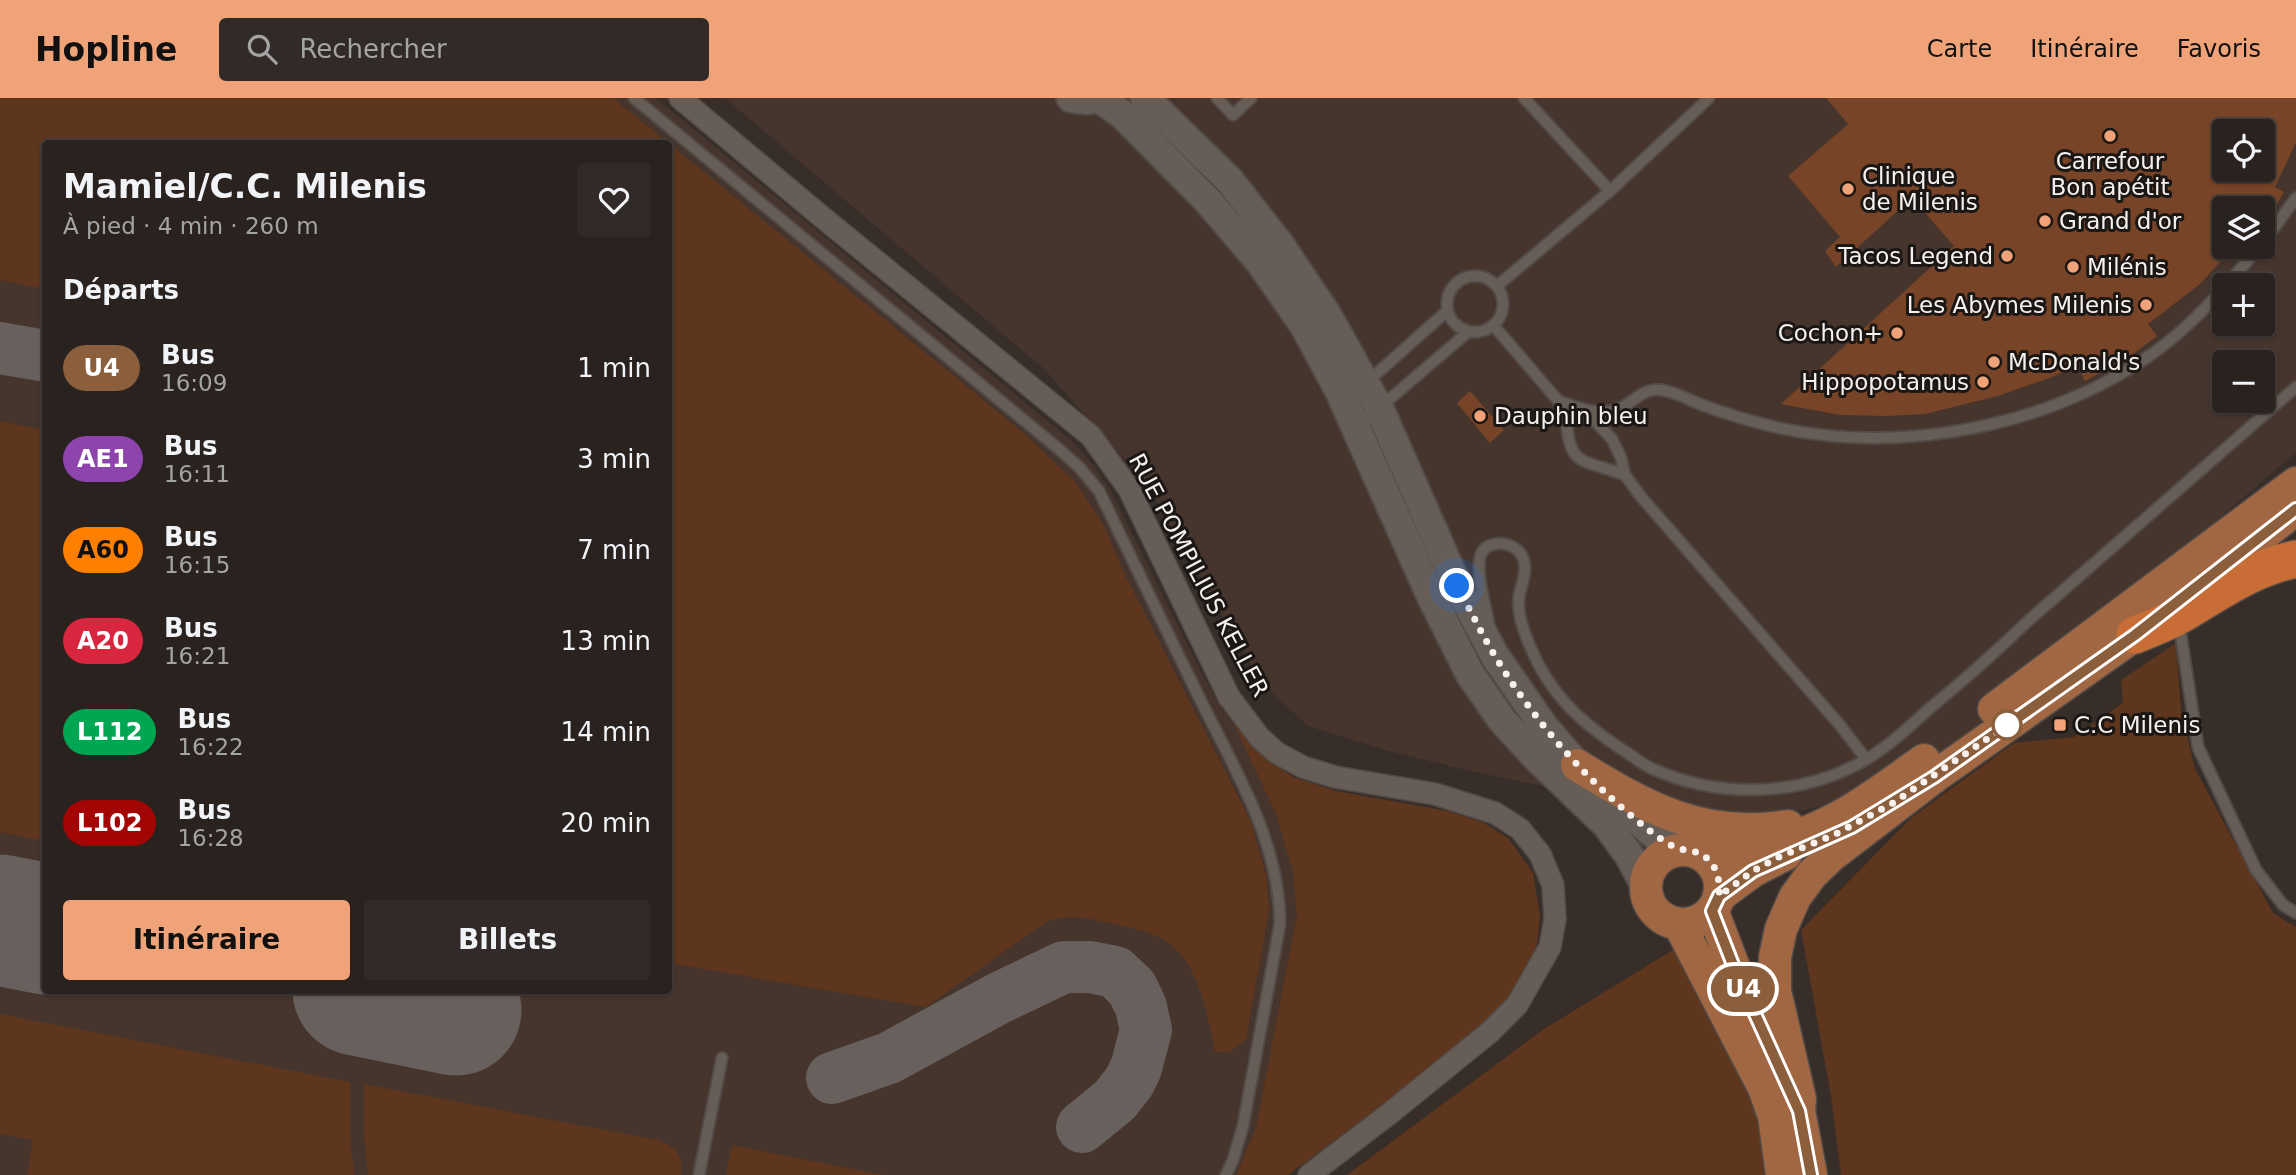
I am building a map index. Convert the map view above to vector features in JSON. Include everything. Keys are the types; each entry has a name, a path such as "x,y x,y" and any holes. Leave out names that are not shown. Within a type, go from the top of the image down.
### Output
{"highway":[{"path":"2135,635 2178,617 2249,574 2296,559"}],"main road":[{"path":"1071,98 1098,98 1122,114 1208,201 1260,262 1359,401 1495,656 1544,727 1577,765 1644,827 1716,869 1720,882 1716,903 1735,970 1799,1111 1811,1175"},
{"path":"1145,98 1230,181 1280,245 1326,315 1431,596 1470,674 1510,729 1607,825 1629,855 1646,887"},
{"path":"1934,777 1852,827 1753,871 1698,921 1679,924 1659,915 1647,897 1647,877 1656,861 1672,851 1694,854 1756,849 1836,819 1959,736 2296,483"},
{"path":"1799,1111 1800,1098 1775,991 1775,957 1781,929 1795,897 1812,874 1832,855 1934,777 2135,635 2296,509"},
{"path":"1577,765 1651,808 1690,821 1731,829 1775,828 1796,824 1872,796"},
{"path":"1679,924 1764,1088 1774,1116 1782,1175"}],"street":[{"name":"RUE POMPILIUS KELLER","path":"680,98 1091,436 1129,489 1229,697 1260,738 1277,752 1303,767 1335,777 1435,794 1495,813 1520,829 1541,854 1553,886 1555,919 1550,947 1517,1005 1490,1032 1309,1175"}],"lane":[{"path":"634,98 1060,450 1099,491 1255,813 1275,875 1280,901 1280,924 1243,1126 1226,1175"},
{"path":"1217,98 1233,115 1251,98"},
{"path":"1524,98 1610,191"},
{"path":"1497,286 1610,191 1709,98"},
{"path":"2275,226 2296,198"},
{"path":"2236,273 2249,259"},
{"path":"1478,276 1489,279 1497,286 1504,306 1501,317 1494,326 1468,332 1452,320 1447,311 1447,300 1450,290 1457,282 1478,276"},
{"path":"1558,401 1587,409 1611,411 1619,409 1644,392 1662,390 1732,415 1784,429 1813,433 1885,437 1972,430 2068,399 2107,381 2145,359 2183,330 2212,300"},
{"path":"1359,401 1447,311"},
{"path":"1494,326 1566,411 1595,421 1612,439 1625,475 1642,498 1839,724 1866,759"},
{"path":"1359,401 1468,332"},
{"path":"1495,656 1480,558 1483,551 1492,546 1513,545 1520,551 1525,565 1519,600 1520,618 1528,643 1542,672 1558,695 1585,723 1652,769 1700,784 1734,789 1771,790 1813,782 1866,759 1895,739 2296,387"},
{"path":"1566,411 1566,432 1571,450 1590,466 1604,467 1625,475"},
{"path":"2178,617 2198,747 2256,870 2283,905 2296,914"},
{"path":"699,1175 722,1058"}],"shaded area":[{"path":"0,98 656,98 1073,442 1111,491 1204,678 1225,713 1267,759 1293,777 1336,791 1447,811 1484,823 1508,838 1533,873 1540,917 1288,1175 0,1175"},
{"path":"0,98 613,98 664,140 42,140 42,288 0,280"},
{"path":"725,98 2296,98 2296,452 1920,778 1827,805 1744,822 1684,816 1466,770 1385,750 1308,726 1260,681 1146,483 1044,369"},
{"path":"672,146 1025,434 1076,483 1103,524 1123,571 1251,822 1266,875 1269,910 1246,1039 1230,1052 1215,1052 1206,1009 1196,979 1189,966 1170,944 1141,930 1085,918 1070,917 1046,922 926,1007 672,964"},
{"path":"0,421 42,429 42,840 0,832"},
{"path":"2176,643 2181,710 2195,769 2273,913 2296,927 2296,1175 1841,1175 1831,1096 1801,930 1911,818 2014,743 2074,737 2123,703 2121,680"},
{"path":"1232,720 1267,759 1293,777 1336,791 1447,811 1484,823 1508,838 1533,873 1540,917 1536,952 1523,983 1496,1019 1288,1175 1236,1175 1256,1128 1297,915 1293,872 1276,814"},
{"path":"1681,945 1759,1108 1767,1175 1347,1175 1544,1029"},
{"path":"0,1014 350,1082 350,1134 354,1175 27,1175 33,1140 0,1134"},
{"path":"364,1084 658,1140 678,1153 681,1175 368,1175 364,1135"},
{"path":"732,1145 884,1175 726,1175"}],"building":[{"name":"Milénis","path":"1826,98 2296,98 2296,142 2275,187 2284,192 2275,207 2275,196 2212,196 2212,259 2223,259 2200,284 2148,324 2157,336 2130,359 2085,381 2077,365 1998,396 1925,414 1840,415 1781,404 1954,246 1912,198 1836,267 1825,251 1840,237 1788,176 1848,124"},
{"name":"Dauphin bleu","path":"1470,391 1504,430 1490,443 1457,403"}],"taxiway":[{"path":"0,348 42,355"},
{"path":"832,1078 889,1058 999,998 1064,967 1090,967 1115,972 1132,988 1141,1007 1146,1030 1136,1068 1129,1082 1115,1100 1082,1127"}],"runway":[{"path":"0,920 42,928"},
{"path":"378,994 456,1010"}],"bus line":[{"name":"U4","path":"1811,1175 1799,1111 1735,970 1712,911 1719,896 1753,871 1779,857 1852,827 1934,777 2135,635 2296,509"}],"place":[{"name":"Carrefour Bon apétit","path":"2110,136"},
{"name":"Clinique de Milenis","path":"1848,189"},
{"name":"Grand d'or","path":"2045,221"},
{"name":"Tacos Legend","path":"2007,256"},
{"name":"Milénis","path":"2073,267"},
{"name":"Les Abymes Milenis","path":"2146,305"},
{"name":"Cochon+","path":"1897,333"},
{"name":"McDonald's","path":"1994,362"},
{"name":"Hippopotamus","path":"1983,382"},
{"name":"Dauphin bleu","path":"1480,416"},
{"name":"C.C Milenis","path":"2060,725"}],"route":[{"path":"1457,586 1495,656 1544,727 1577,765 1644,827 1681,849 1699,853 1707,858 1716,869 1720,882 1719,896 1753,871 1779,857 1852,827 1893,803 2012,722 2007,725"}]}
